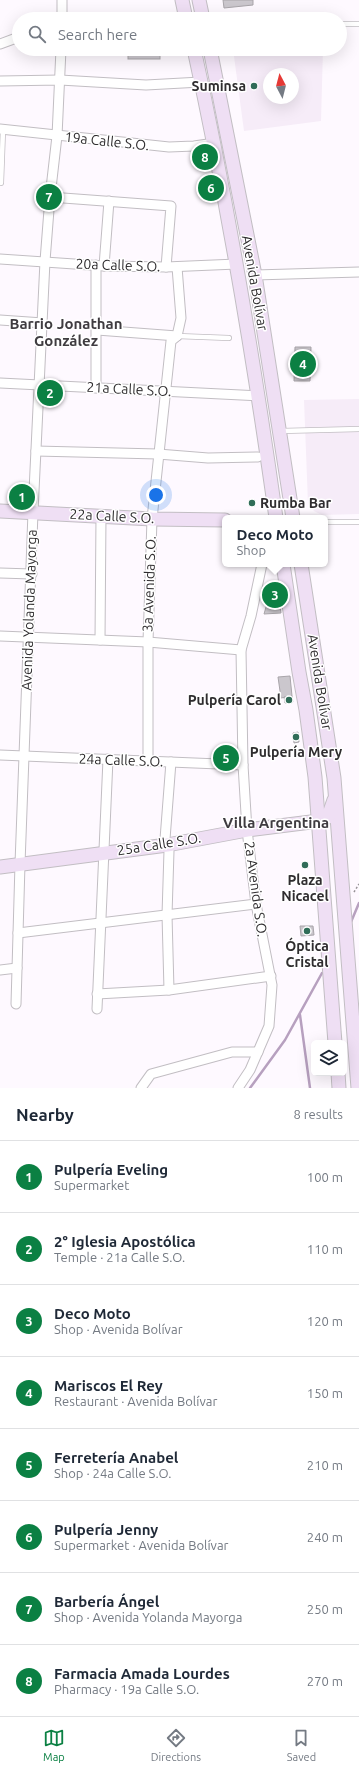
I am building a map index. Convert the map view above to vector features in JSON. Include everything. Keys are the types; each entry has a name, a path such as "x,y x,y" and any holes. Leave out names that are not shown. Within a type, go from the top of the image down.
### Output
{"main road":[{"path":"182,0 185,12"},
{"path":"198,0 201,12"},
{"name":"Avenida Bolívar","path":"195,56 215,143 237,264 259,396 276,515"},
{"name":"Avenida Bolívar","path":"211,56 255,275 293,515"},
{"name":"22a Calle S.O.","path":"0,511 152,519 222,520"},
{"name":"Avenida Bolívar","path":"283,567 315,777 335,1040"},
{"name":"Avenida Bolívar","path":"302,567 319,672 336,793 347,943 356,1008 358,1088"},
{"path":"318,821 328,817 336,793"},
{"path":"318,821 326,824 341,852"},
{"name":"25a Calle S.O.","path":"0,867 167,845 248,830 318,821"},
{"path":"338,1076 339,1088"}],"street":[{"path":"62,0 62,12"},
{"path":"0,44 12,39"},
{"name":"Avenida Yolanda Mayorga","path":"16,1004 23,756 32,574 33,512 45,261 57,136 61,56"},
{"path":"0,81 60,80 146,85 201,82"},
{"name":"19a Calle S.O.","path":"2,129 169,148 215,143"},
{"path":"50,197 171,206 166,267"},
{"path":"96,388 100,266 109,201"},
{"name":"20a Calle S.O.","path":"0,259 100,266 176,267 237,264"},
{"name":"3a Avenida S.O.","path":"148,761 148,642 152,519 171,341 177,336 181,318 176,267"},
{"path":"255,275 359,272"},
{"path":"0,320 43,323"},
{"path":"97,330 177,336"},
{"name":"21a Calle S.O.","path":"0,383 259,396"},
{"path":"36,451 158,454 208,458 258,457"},
{"path":"100,640 101,516"},
{"name":"2a Avenida S.O.","path":"238,1088 250,1070 269,1026 272,985 256,904 243,765 241,650 251,616 261,567"},
{"path":"0,573 32,574"},
{"path":"0,636 148,642 241,650"},
{"name":"24a Calle S.O.","path":"0,755 243,765"},
{"path":"96,1009 108,759"},
{"path":"169,990 167,915 169,850 165,839 171,762"},
{"path":"18,933 256,904"},
{"path":"0,970 17,968"},
{"path":"97,994 169,990 271,976"},
{"path":"141,1088 151,1074 232,1052 258,1052"}],"lane":[{"path":"347,24 359,24"},
{"path":"0,183 2,129"},
{"path":"177,336 229,338"},
{"path":"279,431 359,429"},
{"path":"328,522 359,522"}],"shaded area":[{"name":"Suminsa","path":"234,56 323,56 321,121 244,131"},
{"path":"359,399 359,514 322,515 314,511 308,504 304,400"}],"building":[{"path":"223,0 253,0 253,5 224,8"},
{"path":"128,56 160,56 160,59 128,59"},
{"path":"206,151 208,161 203,163 201,152"},
{"path":"295,347 311,347 310,381 294,381"},
{"path":"16,488 30,488 29,506 15,505"},
{"path":"274,589 278,590 281,613 264,614 271,591"},
{"path":"290,676 292,696 281,698 278,677"},
{"name":"Pulpería Carol","path":"292,696 293,702 285,703 284,697"},
{"name":"Pulpería Mery","path":"298,732 299,742 294,743 293,733"},
{"name":"Óptica Cristal","path":"300,926 313,926 314,935 301,936"}],"waterway":[{"path":"351,922 359,903"},
{"path":"250,1088 285,1040 322,973"},
{"path":"300,1015 310,1088"}],"place":[{"name":"Suminsa","path":"254,86"},
{"name":"Farmacia Amada Lourdes","path":"205,157"},
{"name":"Pulpería Jenny","path":"211,188"},
{"name":"Barbería Ángel","path":"49,197"},
{"name":"Mariscos El Rey","path":"303,364"},
{"name":"2° Iglesia Apostólica","path":"50,393"},
{"name":"Pulpería Eveling","path":"22,497"},
{"name":"Rumba Bar","path":"252,503"},
{"name":"Deco Moto","path":"275,595"},
{"name":"Pulpería Carol","path":"289,700"},
{"name":"Pulpería Mery","path":"296,737"},
{"name":"Ferretería Anabel","path":"226,758"},
{"name":"Plaza Nicacel","path":"305,865"},
{"name":"Óptica Cristal","path":"307,931"}],"district":[{"name":"Barrio Jonathan González","path":"66,332"},
{"name":"Villa Argentina","path":"276,823"}]}
